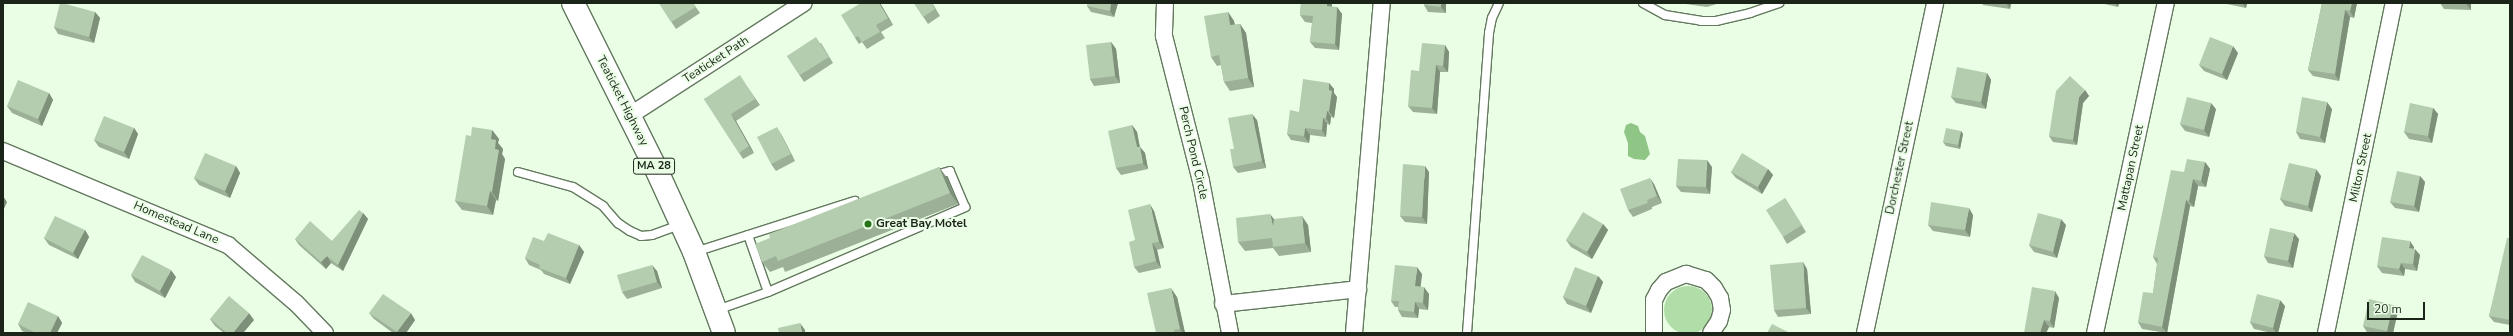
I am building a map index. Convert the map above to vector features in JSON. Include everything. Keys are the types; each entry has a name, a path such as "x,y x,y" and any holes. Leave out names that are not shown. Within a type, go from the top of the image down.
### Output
{"main road":[{"name":"Teaticket Highway","path":"573,3 694,252 724,333"}],"street":[{"name":"Teaticket Path","path":"629,116 804,3"},
{"name":"Perch Pond Circle","path":"1165,3 1164,36 1201,181 1223,304 1230,333"},
{"path":"1354,333 1382,3"},
{"name":"Dorchester Street","path":"1866,333 1935,3"},
{"name":"Mattapan Street","path":"2095,333 2166,3"},
{"name":"Milton Street","path":"2326,333 2394,3"},
{"name":"Homestead Lane","path":"3,151 228,245 296,303 325,333"},
{"path":"1654,333 1654,300 1659,290 1666,282 1686,274 1706,280 1714,288 1720,298 1722,310 1719,321 1711,333"},
{"path":"1223,304 1358,289"}],"lane":[{"path":"1467,333 1489,33 1492,18 1499,3"},
{"path":"1643,3 1665,15 1701,21 1716,21 1750,13 1779,3"},
{"path":"716,310 768,292 965,207 950,171 927,178"},
{"path":"518,172 573,187 603,206 618,223 641,236 652,236 681,224"},
{"path":"694,252 860,199"},
{"path":"748,235 768,292"}],"shaded area":[{"path":"1631,123 1638,126 1640,132 1645,136 1650,154 1645,160 1634,159 1628,156 1628,143 1624,132 1626,125"},
{"path":"1683,286 1693,286 1702,290 1708,296 1711,301 1711,319 1702,330 1693,334 1683,334 1674,330 1668,324 1664,315 1664,305 1668,296 1674,290"}],"building":[{"path":"60,3 95,12 89,37 54,27"},
{"path":"659,3 693,3 696,7 671,22"},
{"path":"861,3 879,3 888,18 876,25 880,32 862,42 858,36 855,38 841,15"},
{"path":"914,3 932,3 935,9 923,17"},
{"path":"1087,3 1111,3 1110,11 1087,6"},
{"path":"1301,3 1327,3 1327,6 1337,7 1335,44 1310,42 1313,16 1300,15"},
{"path":"1424,3 1441,3 1441,7 1424,5"},
{"path":"2322,3 2352,3 2350,11 2345,10 2335,74 2308,70"},
{"path":"1228,12 1230,25 1240,24 1248,78 1224,82 1219,55 1211,57 1204,16"},
{"path":"816,37 829,57 800,75 787,56"},
{"path":"2210,37 2233,46 2222,74 2199,65"},
{"path":"1111,42 1115,76 1090,79 1086,45"},
{"path":"1422,43 1445,45 1443,66 1436,65 1432,108 1408,106 1411,70 1419,71"},
{"path":"1957,67 1987,73 1981,102 1951,97"},
{"path":"740,75 755,99 731,114 749,146 739,153 704,99"},
{"path":"2070,76 2085,90 2079,97 2073,140 2049,136 2056,91"},
{"path":"1303,79 1329,83 1329,90 1332,91 1329,111 1327,111 1326,118 1323,118 1322,130 1305,128 1304,136 1287,134 1290,110 1299,112"},
{"path":"18,80 49,93 38,119 7,106"},
{"path":"2187,97 2211,103 2204,130 2180,124"},
{"path":"2302,97 2327,102 2320,137 2296,132"},
{"path":"2410,103 2433,108 2428,136 2404,132"},
{"path":"1252,114 1262,161 1233,167 1230,149 1234,149 1228,118"},
{"path":"104,116 134,128 124,152 94,140"},
{"path":"1132,125 1137,147 1140,147 1143,163 1116,168 1108,131"},
{"path":"472,127 492,130 491,139 496,140 495,149 499,150 492,192 490,191 487,206 455,201 466,135 471,136"},
{"path":"777,127 791,154 771,164 757,137"},
{"path":"1946,128 1961,131 1958,145 1943,142"},
{"path":"205,153 236,166 225,191 194,178"},
{"path":"1742,153 1768,169 1758,187 1731,172"},
{"path":"1678,159 1707,160 1706,187 1676,186"},
{"path":"2187,159 2205,162 2201,181 2193,179 2189,201 2186,200 2162,327 2138,322 2143,292 2153,293 2158,258 2153,257 2171,170 2184,172"},
{"path":"2289,163 2316,169 2308,206 2280,199"},
{"path":"1403,164 1425,166 1422,217 1400,216"},
{"path":"939,167 950,193 778,261 776,256 762,262 755,244 770,238 769,234"},
{"path":"2397,171 2420,176 2414,206 2390,202"},
{"path":"1650,178 1657,196 1647,200 1648,203 1628,210 1620,189"},
{"path":"1785,198 1802,225 1783,237 1766,210"},
{"path":"1931,202 1969,208 1965,230 1928,225"},
{"path":"1150,204 1159,242 1152,243 1156,261 1134,267 1129,242 1135,240 1128,210"},
{"path":"359,210 363,213 338,265 327,256 321,262 295,239 310,221 332,241"},
{"path":"1583,212 1603,224 1587,252 1566,240"},
{"path":"2038,213 2061,219 2053,252 2029,245"},
{"path":"1270,214 1273,226 1274,219 1302,216 1305,243 1273,247 1272,238 1238,242 1236,218"},
{"path":"55,216 85,230 73,253 44,238"},
{"path":"2270,228 2294,233 2288,261 2264,256"},
{"path":"548,233 579,245 566,278 539,268 540,265 525,258 533,237 544,241"},
{"path":"2382,237 2410,241 2409,248 2415,249 2413,264 2401,263 2399,269 2377,266"},
{"path":"2507,238 2510,238 2510,320 2489,316"},
{"path":"142,255 171,270 160,291 131,275"},
{"path":"1803,262 1806,308 1774,310 1770,265"},
{"path":"652,265 657,282 622,292 617,275"},
{"path":"1395,265 1417,267 1415,286 1424,287 1423,303 1415,302 1414,312 1398,310 1399,301 1391,301"},
{"path":"1575,267 1598,276 1586,306 1563,297"},
{"path":"2032,287 2055,291 2050,321 2044,320 2040,333 2024,333"},
{"path":"1171,288 1180,329 1174,330 1175,333 1156,333 1147,293"},
{"path":"383,294 411,313 397,332 369,313"},
{"path":"2257,294 2280,300 2273,328 2250,322"},
{"path":"229,296 249,313 233,333 227,333 210,319"},
{"path":"2369,299 2393,305 2387,331 2363,326"},
{"path":"28,302 58,316 50,333 36,333 18,324"},
{"path":"800,323 802,333 779,333 778,328"},
{"path":"1772,324 1790,333 1767,333"}],"place":[{"name":"Great Bay Motel","path":"868,224"}]}
